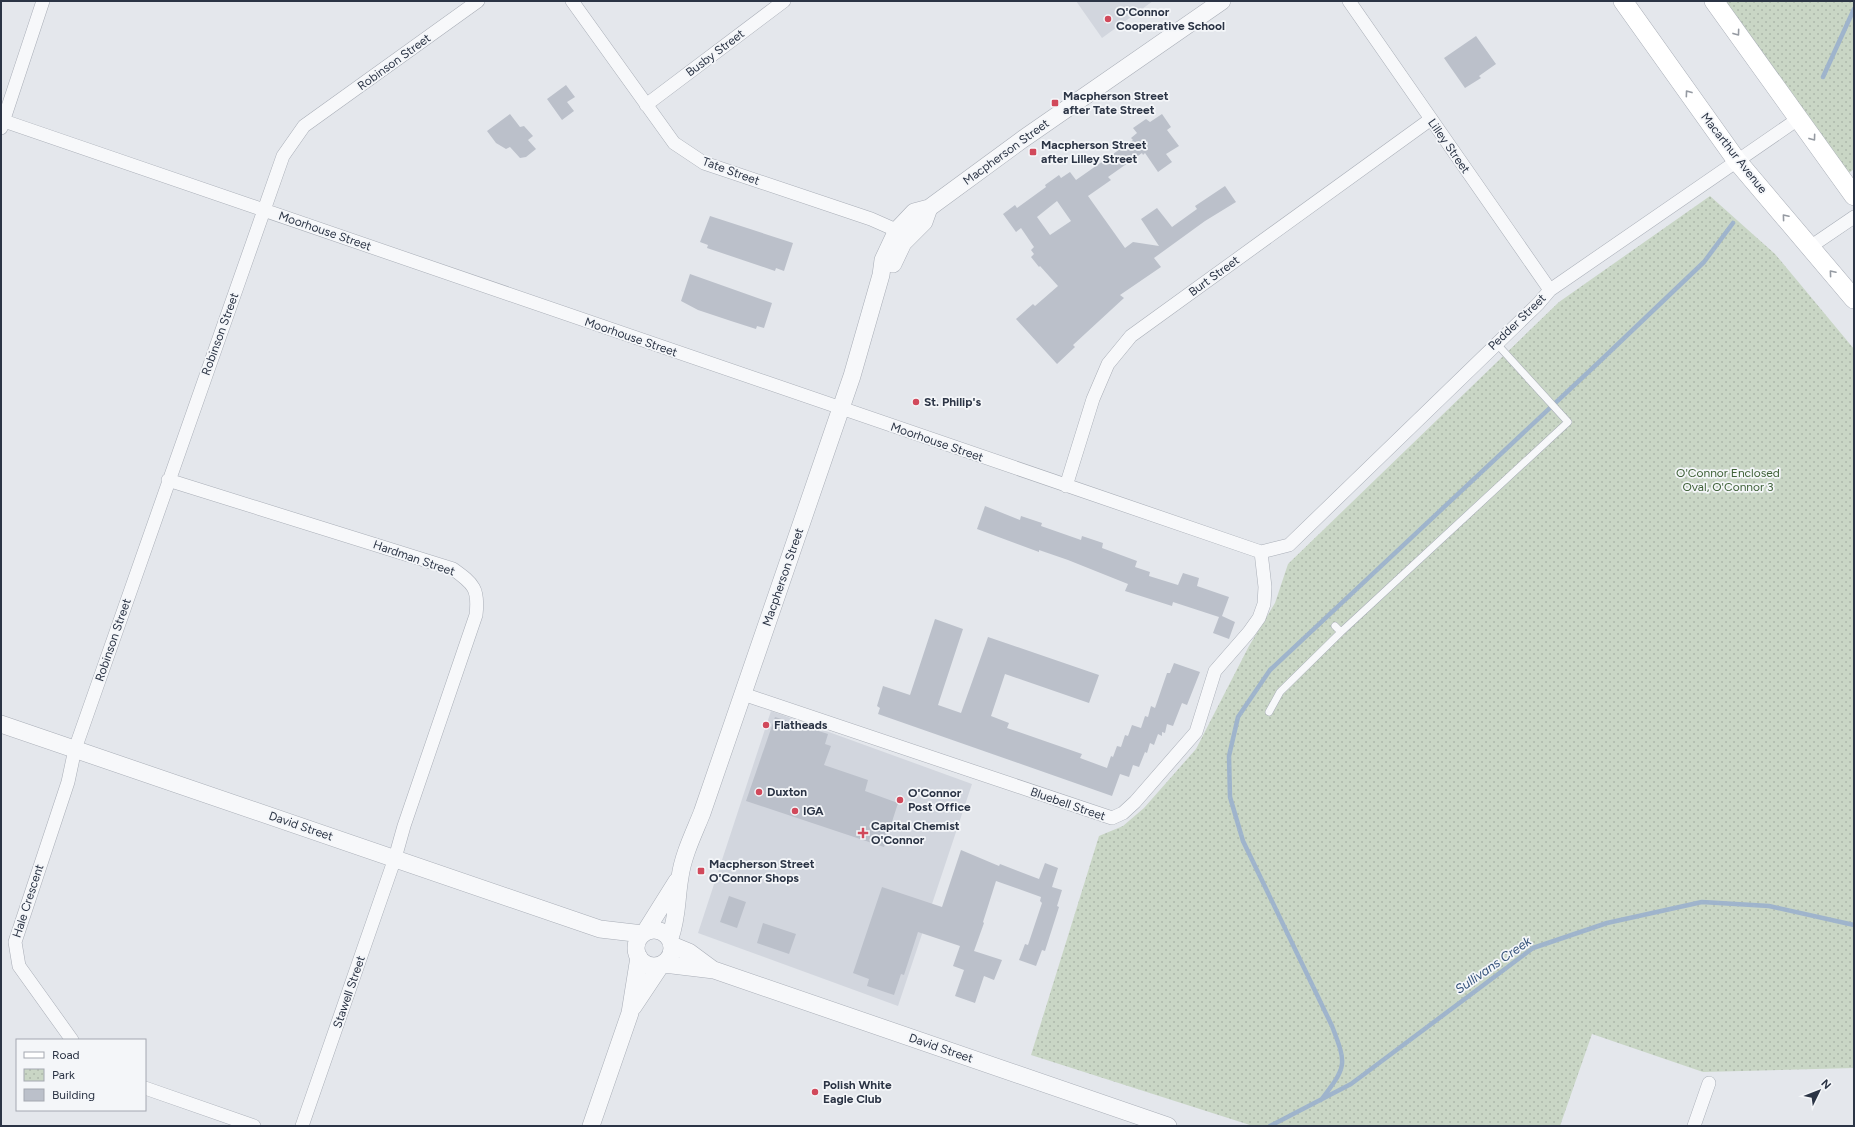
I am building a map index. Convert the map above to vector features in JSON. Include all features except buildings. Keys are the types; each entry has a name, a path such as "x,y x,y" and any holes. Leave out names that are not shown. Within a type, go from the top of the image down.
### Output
{"main road":[{"name":"Macarthur Avenue","path":"1623,1 1737,161 1854,299"},
{"path":"1714,1 1854,196"}],"street":[{"path":"2,123 43,1"},
{"name":"Robinson Street","path":"75,749 168,480 283,156 304,126 478,1"},
{"name":"Tate Street","path":"572,1 674,143 704,163 903,232"},
{"name":"Busby Street","path":"646,105 784,1"},
{"name":"Macpherson Street","path":"671,941 676,920 682,864 743,694 852,376 881,275 892,266 899,250 903,232 924,222 929,208 1030,134 1222,1"},
{"name":"Lilley Street","path":"1349,1 1550,290"},
{"name":"Burt Street","path":"1066,486 1093,399 1108,364 1131,336 1431,119"},
{"name":"Pedder Street","path":"1261,552 1289,545 1538,304 1550,290 1798,119"},
{"name":"Moorhouse Street","path":"2,123 263,210 1261,552"},
{"path":"1810,247 1854,217"},
{"name":"Hardman Street","path":"168,480 453,569 467,579 474,588 478,599 476,615 404,826 395,858"},
{"name":"Bluebell Street","path":"743,694 1112,818 1123,813 1135,802 1196,732 1215,671 1249,632 1261,611 1265,587 1261,552"},
{"name":"David Street","path":"1,724 600,929 644,933"},
{"name":"Hale Crescent","path":"71,1039 19,966 15,942 68,782 75,749"},
{"name":"Stawell Street","path":"302,1126 395,858"},
{"name":"Macpherson Street","path":"644,933 680,877"},
{"name":"David Street","path":"600,929 638,956"},
{"path":"590,1126 630,1013 638,956 636,945 644,933 658,930 666,934 671,941 670,957 662,965 630,1013"},
{"name":"David Street","path":"671,941 714,970"},
{"path":"638,956 648,965 662,965"},
{"name":"David Street","path":"662,965 714,970 1168,1126"},
{"path":"1694,1126 1709,1083"},
{"path":"146,1088 254,1126"}],"lane":[{"path":"1269,712 1280,692 1341,632 1568,422 1496,343"},
{"path":"1335,626 1341,632"}],"shaded area":[{"name":"O'Connor Cooperative School","path":"1076,1 1153,1 1102,38"},
{"path":"771,711 972,784 898,1006 698,933"}],"green space":[{"path":"1725,1 1854,1 1854,169 1849,173"},
{"name":"O'Connor Enclosed Oval, O'Connor 3","path":"1710,196 1775,254 1854,349 1854,1068 1703,1072 1592,1034 1560,1126 1253,1126 1031,1055 1099,836 1123,826 1144,808 1196,749 1249,646 1275,603 1288,564 1559,302"}],"waterway":[{"path":"1823,77 1854,9"},
{"path":"1321,1100 1336,1080 1342,1065 1342,1058 1332,1026 1243,841 1230,797 1229,756 1238,717 1270,670 1704,262 1733,223"},
{"name":"Sullivans Creek","path":"1270,1126 1351,1084 1533,948 1607,923 1702,902 1769,906 1854,925"}],"place":[{"name":"O'Connor Cooperative School","path":"1108,19"},
{"name":"Macpherson Street after Tate Street","path":"1055,103"},
{"name":"Macpherson Street after Lilley Street","path":"1033,152"},
{"name":"St. Philip's","path":"916,402"},
{"name":"Flatheads","path":"766,725"},
{"name":"Duxton","path":"759,792"},
{"name":"O'Connor Post Office","path":"900,800"},
{"name":"IGA","path":"795,811"},
{"name":"Capital Chemist O'Connor","path":"863,833"},
{"name":"Macpherson Street O'Connor Shops","path":"701,871"},
{"name":"Polish White Eagle Club","path":"815,1092"}]}
